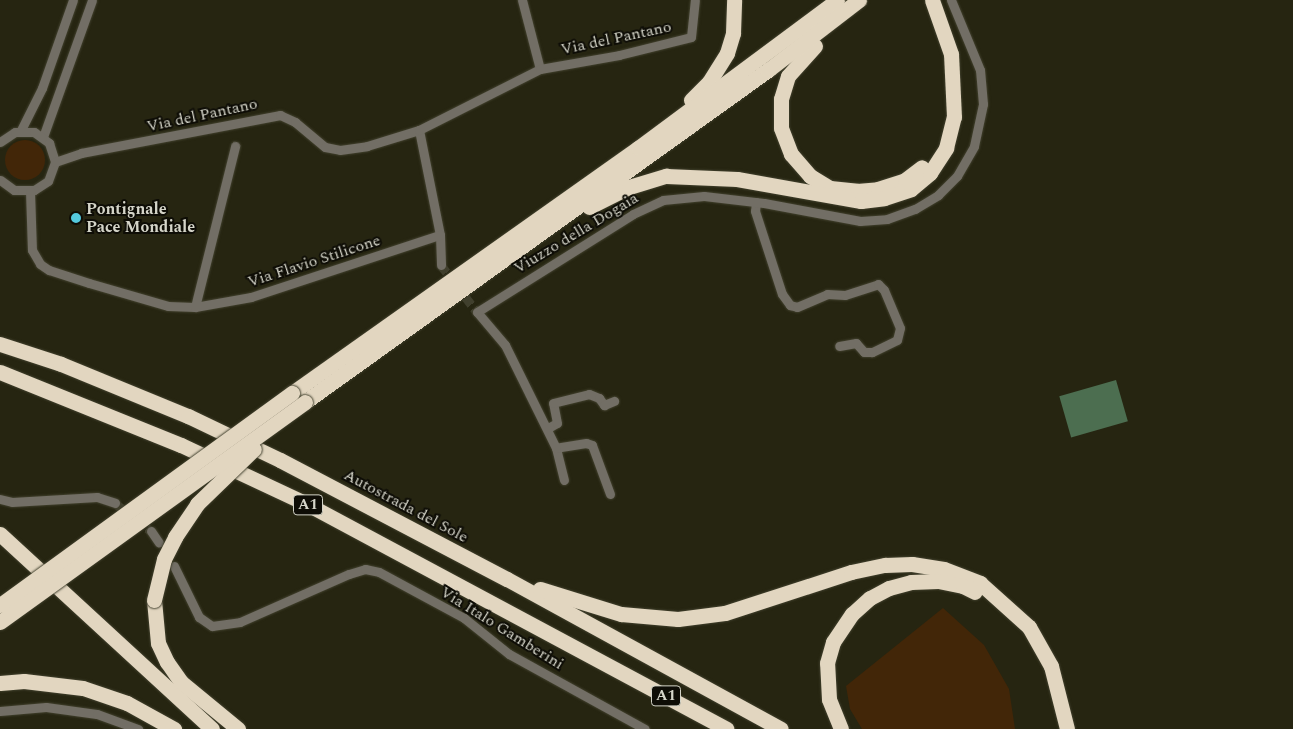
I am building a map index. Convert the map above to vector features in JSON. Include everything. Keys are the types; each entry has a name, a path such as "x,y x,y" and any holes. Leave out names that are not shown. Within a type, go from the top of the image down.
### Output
{"highway":[{"path":"638,148 701,91 717,71 733,33 734,0"},
{"path":"0,605 292,393 638,148 837,0"},
{"path":"0,622 768,70 859,0"},
{"path":"869,0 800,59 788,76 781,99 781,128 791,154 810,176 830,188 878,189 905,180 924,166 936,144 944,115 946,60 931,5"},
{"path":"560,218 629,187 666,176 737,179 861,201 884,198 911,189 930,173 946,148 954,117 951,54 931,5"},
{"name":"Autostrada del Sole","path":"0,344 61,364 188,416 280,460 508,579 781,729"},
{"name":"A1","path":"0,372 181,445 307,504 727,729"},
{"path":"238,729 181,682 167,662 158,643 154,600 164,559 196,504 305,402"},
{"path":"0,534 212,729"},
{"path":"0,541 201,729"},
{"path":"508,579 620,614 678,619 725,613 770,601 851,572 885,565 912,564 944,569 980,584 1029,627 1051,666 1067,729"},
{"path":"841,729 828,699 826,680 831,649 841,629 870,598 889,588 911,582 938,581 963,586 988,599 1007,616 1028,642 1040,666 1050,691 1058,729"},
{"path":"0,683 24,681 83,688 127,702 174,729"}],"street":[{"path":"21,130 42,88 73,0"},
{"path":"44,137 92,0"},
{"path":"522,0 540,69"},
{"name":"Via del Pantano","path":"55,162 81,153 280,115 295,122 325,147 340,150 367,146 420,130 540,69 619,55 691,37 695,0"},
{"name":"Viuzzo della Dogaia","path":"548,428 505,345 477,312 651,205 693,196 756,202 860,220 887,219 915,209 938,195 957,176 974,146 983,104 980,70 951,0"},
{"path":"0,142 8,135 21,130 44,137 53,150 55,162 48,181 30,191 4,188 0,180"},
{"path":"420,130 440,235 441,265"},
{"path":"195,307 235,146"},
{"name":"Via Flavio Stilicone","path":"30,191 32,250 40,264 49,270 147,302 195,307 252,297 440,235"},
{"path":"756,202 755,212 782,294 790,305 797,307 828,294 845,295 878,284 884,290 900,328 897,340 872,352 864,352 856,343 839,346"},
{"path":"564,480 556,448 548,428 557,423 553,403 588,394 599,398 604,405 614,401"},
{"path":"556,448 586,443 592,445 610,494"},
{"path":"0,499 12,502 97,497 115,502"},
{"path":"151,531 159,542"},
{"name":"Via Italo Gamberini","path":"174,566 199,617 212,626 240,622 349,574 365,569 379,572 464,618 509,654 645,729"},
{"path":"0,711 46,708 97,714 138,729"}],"shaded area":[{"path":"29,140 36,143 42,149 45,160 44,168 36,177 29,180 21,180 14,177 6,168 5,156 8,149 17,141"},
{"path":"1116,380 1128,421 1071,438 1059,396"},
{"path":"943,608 984,645 1009,689 1015,729 862,729 850,709 846,686"}],"tunnel":[{"path":"441,265 477,312"},
{"path":"115,503 151,531"}],"place":[{"name":"Pontignale Pace Mondiale","path":"76,218"}]}
